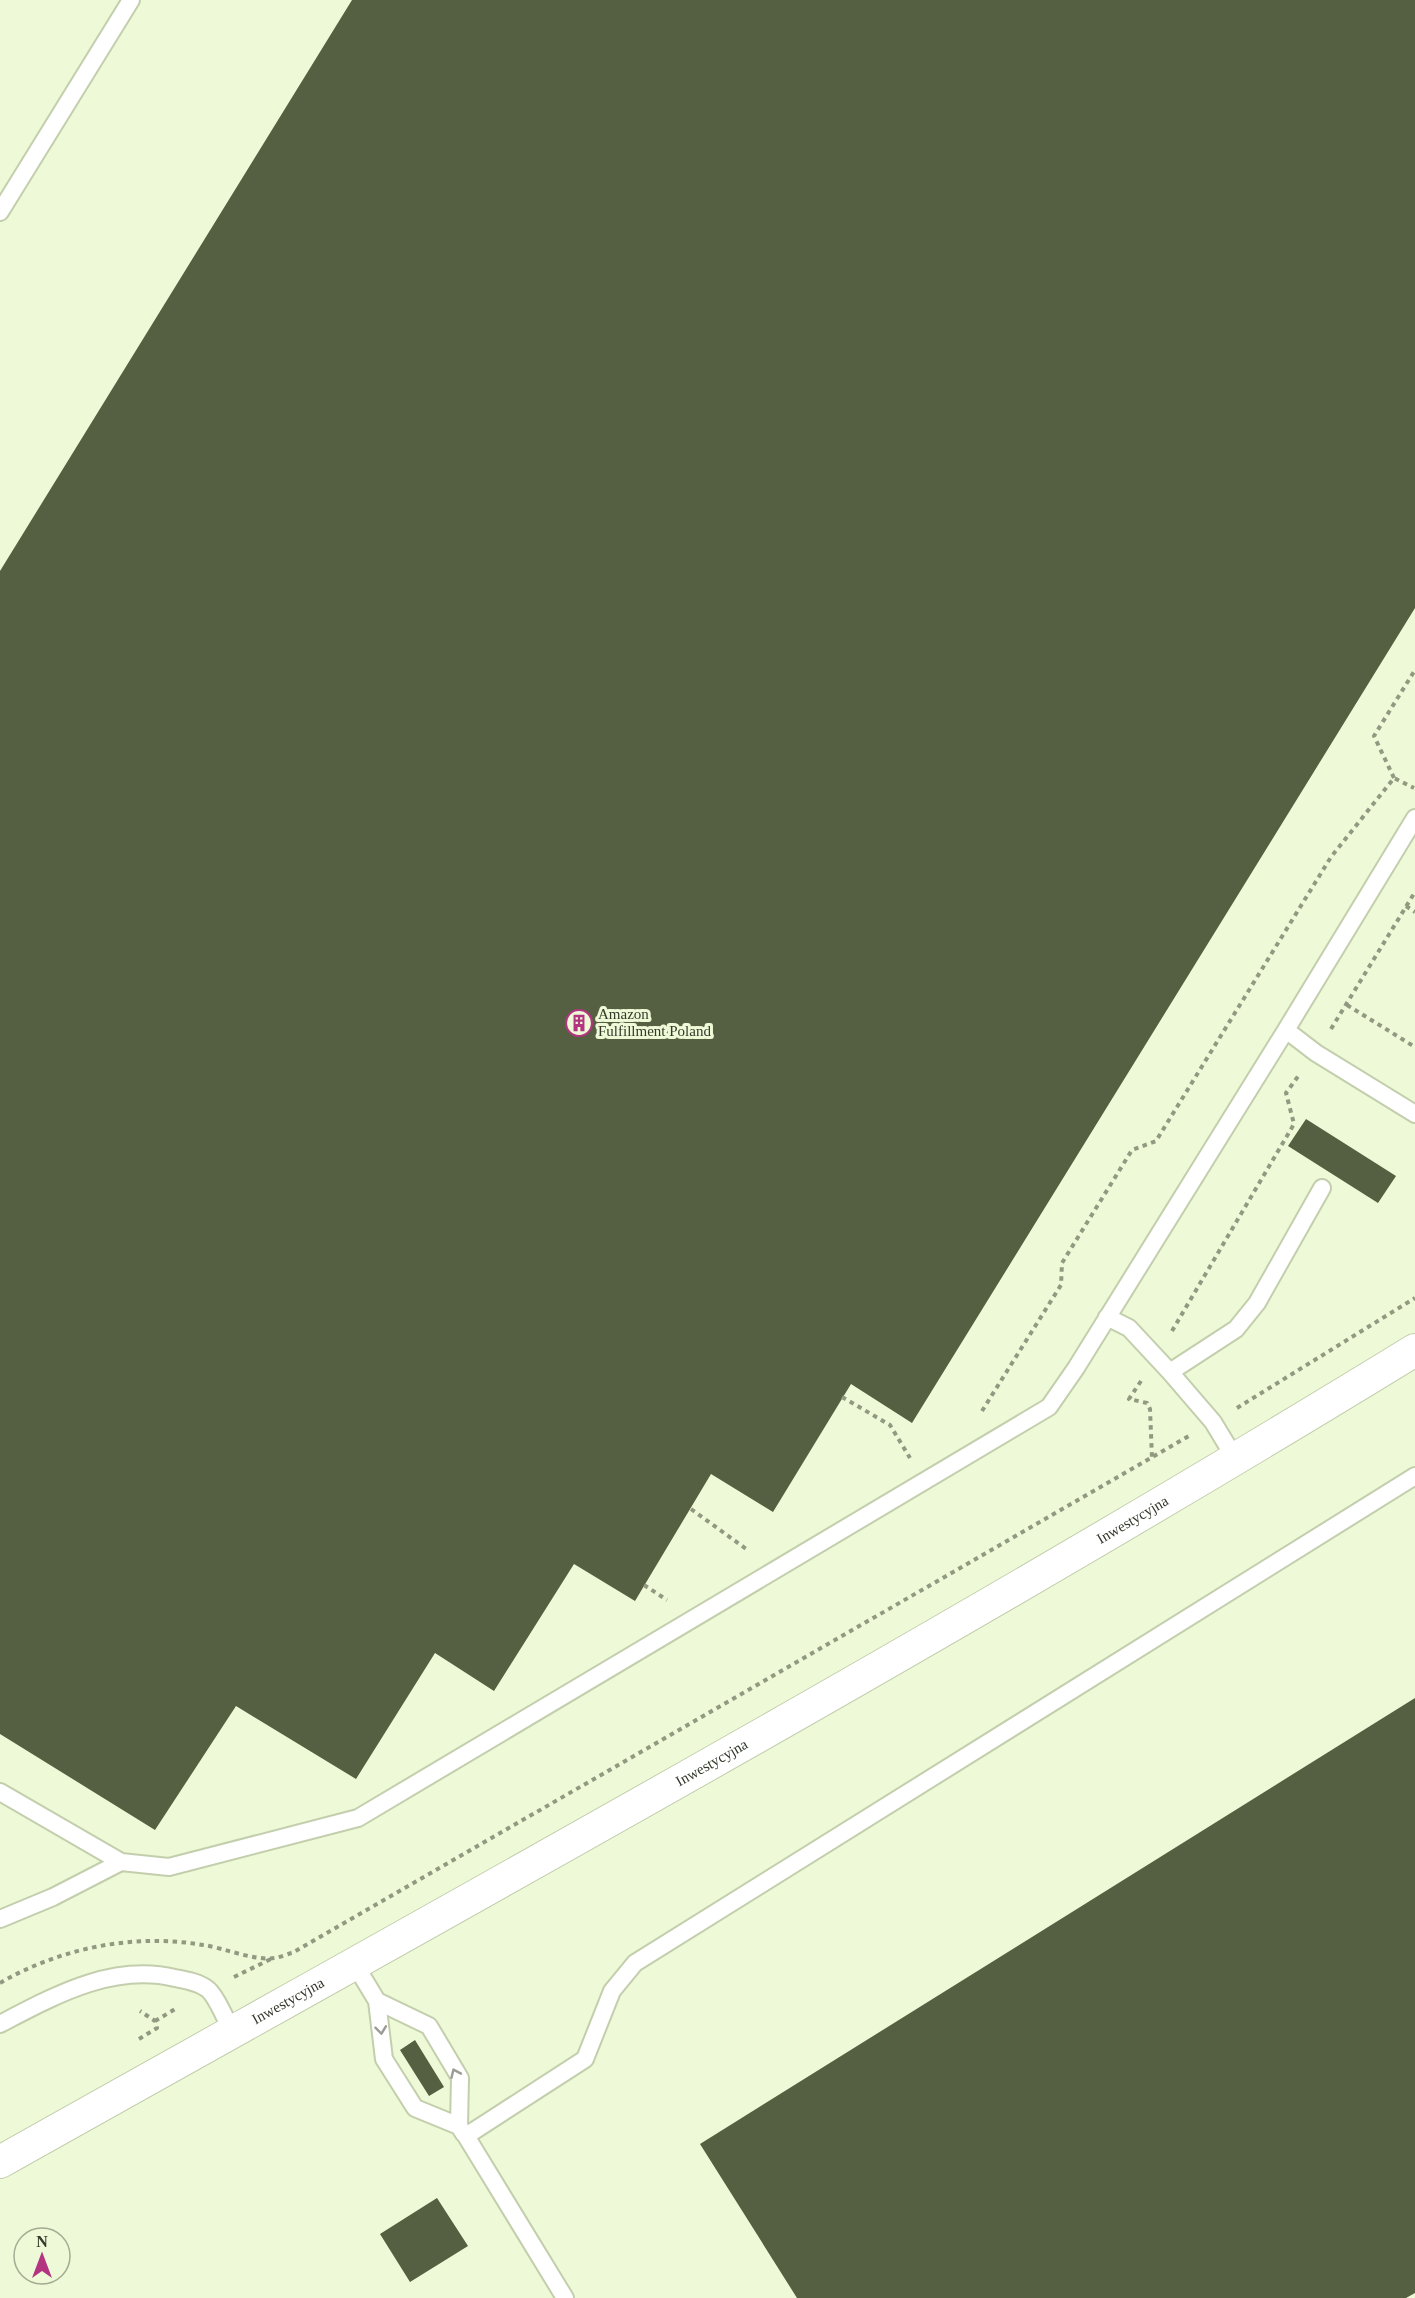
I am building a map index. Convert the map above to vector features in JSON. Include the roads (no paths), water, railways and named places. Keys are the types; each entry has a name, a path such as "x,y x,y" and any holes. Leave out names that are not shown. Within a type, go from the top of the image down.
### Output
{"street":[{"name":"Inwestycyjna","path":"0,2162 1033,1580 1236,1460 1415,1350"}],"lane":[{"path":"0,212 131,0"},
{"path":"0,1792 121,1862 169,1867 358,1818 1049,1407 1286,1030 1415,818"},
{"path":"1286,1030 1316,1053 1415,1114"},
{"path":"1170,1372 1236,1329 1257,1303 1322,1188"},
{"path":"1107,1317 1129,1328 1170,1372 1214,1422 1236,1460"},
{"path":"462,2131 585,2060 612,1991 634,1964 1415,1476"},
{"path":"0,1919 53,1897 121,1862"},
{"path":"354,1964 377,2001 384,2060 415,2108 462,2131"},
{"path":"0,2024 44,2001 90,1982 131,1973 165,1975 190,1981 208,1989 232,2032"},
{"path":"377,2001 429,2026 460,2078 462,2131 565,2298"}],"place":[{"name":"Amazon Fulfillment Poland","path":"579,1023"}]}
